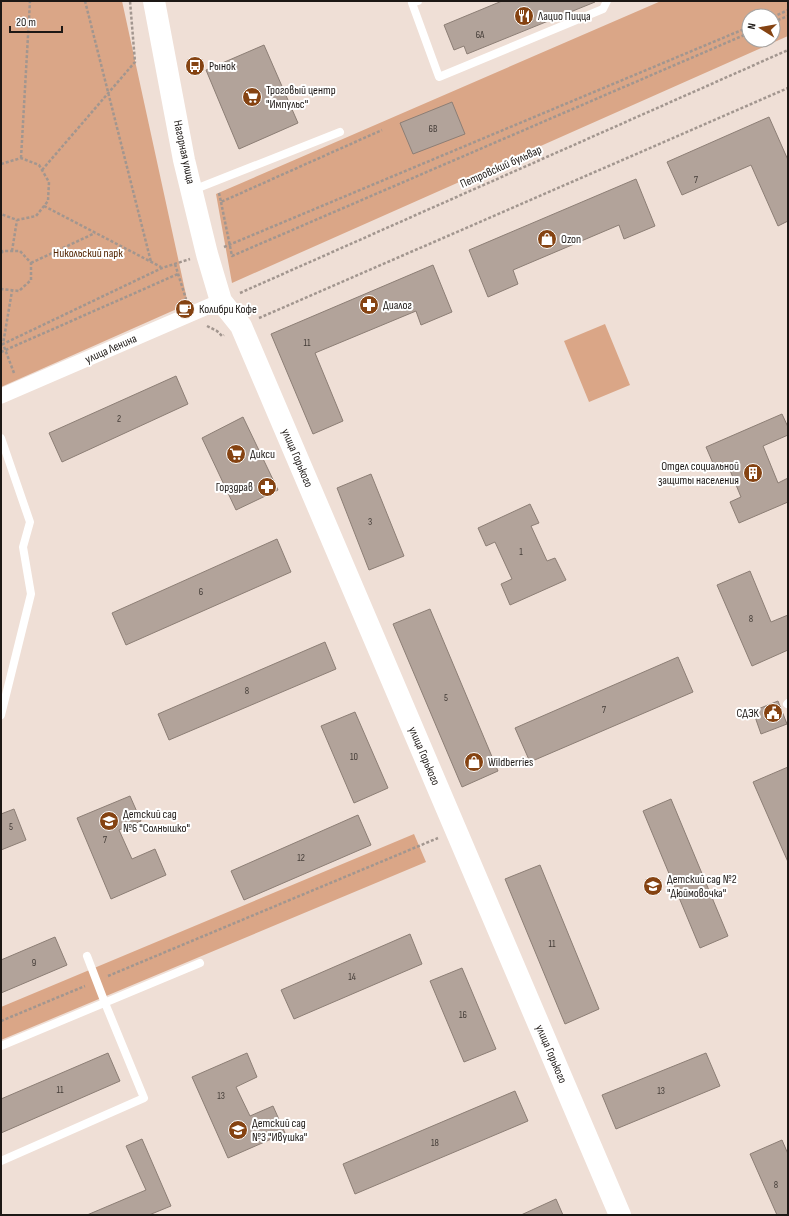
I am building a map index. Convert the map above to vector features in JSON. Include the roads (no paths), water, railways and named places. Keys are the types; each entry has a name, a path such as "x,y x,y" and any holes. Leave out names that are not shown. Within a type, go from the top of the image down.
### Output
{"street":[{"name":"Нагорная улица","path":"154,1 178,131 207,254 221,301"},
{"name":"улица Горького","path":"221,301 241,326 620,1215"},
{"name":"улица Ленина","path":"1,396 221,301"}],"lane":[{"path":"418,1 412,4 440,77 603,8 607,1"},
{"path":"192,190 340,132"},
{"path":"1,438 30,522 23,547 31,594 1,715"},
{"path":"1,1161 144,1098 104,1003 87,956"},
{"path":"1,1046 200,962"}],"place":[{"name":"Лацио Пицца","path":"524,16"},
{"name":"Рынок","path":"195,66"},
{"name":"Троговый центр \"Импульс\"","path":"252,97"},
{"name":"Ozon","path":"547,239"},
{"name":"Диалог","path":"369,305"},
{"name":"Колибри Кофе","path":"185,309"},
{"name":"Дикси","path":"236,454"},
{"name":"Отдел социальной защиты населения","path":"753,473"},
{"name":"Горздрав","path":"267,487"},
{"name":"СДЭК","path":"773,713"},
{"name":"Wildberries","path":"474,762"},
{"name":"Детский сад №6 \"Солнышко\"","path":"109,821"},
{"name":"Детский сад №2 \"Дюймовочка\"","path":"653,886"},
{"name":"Детский сад №3 \"Ивушка\"","path":"238,1130"}],"park label":[{"name":"Никольский парк","path":"88,253"}]}
